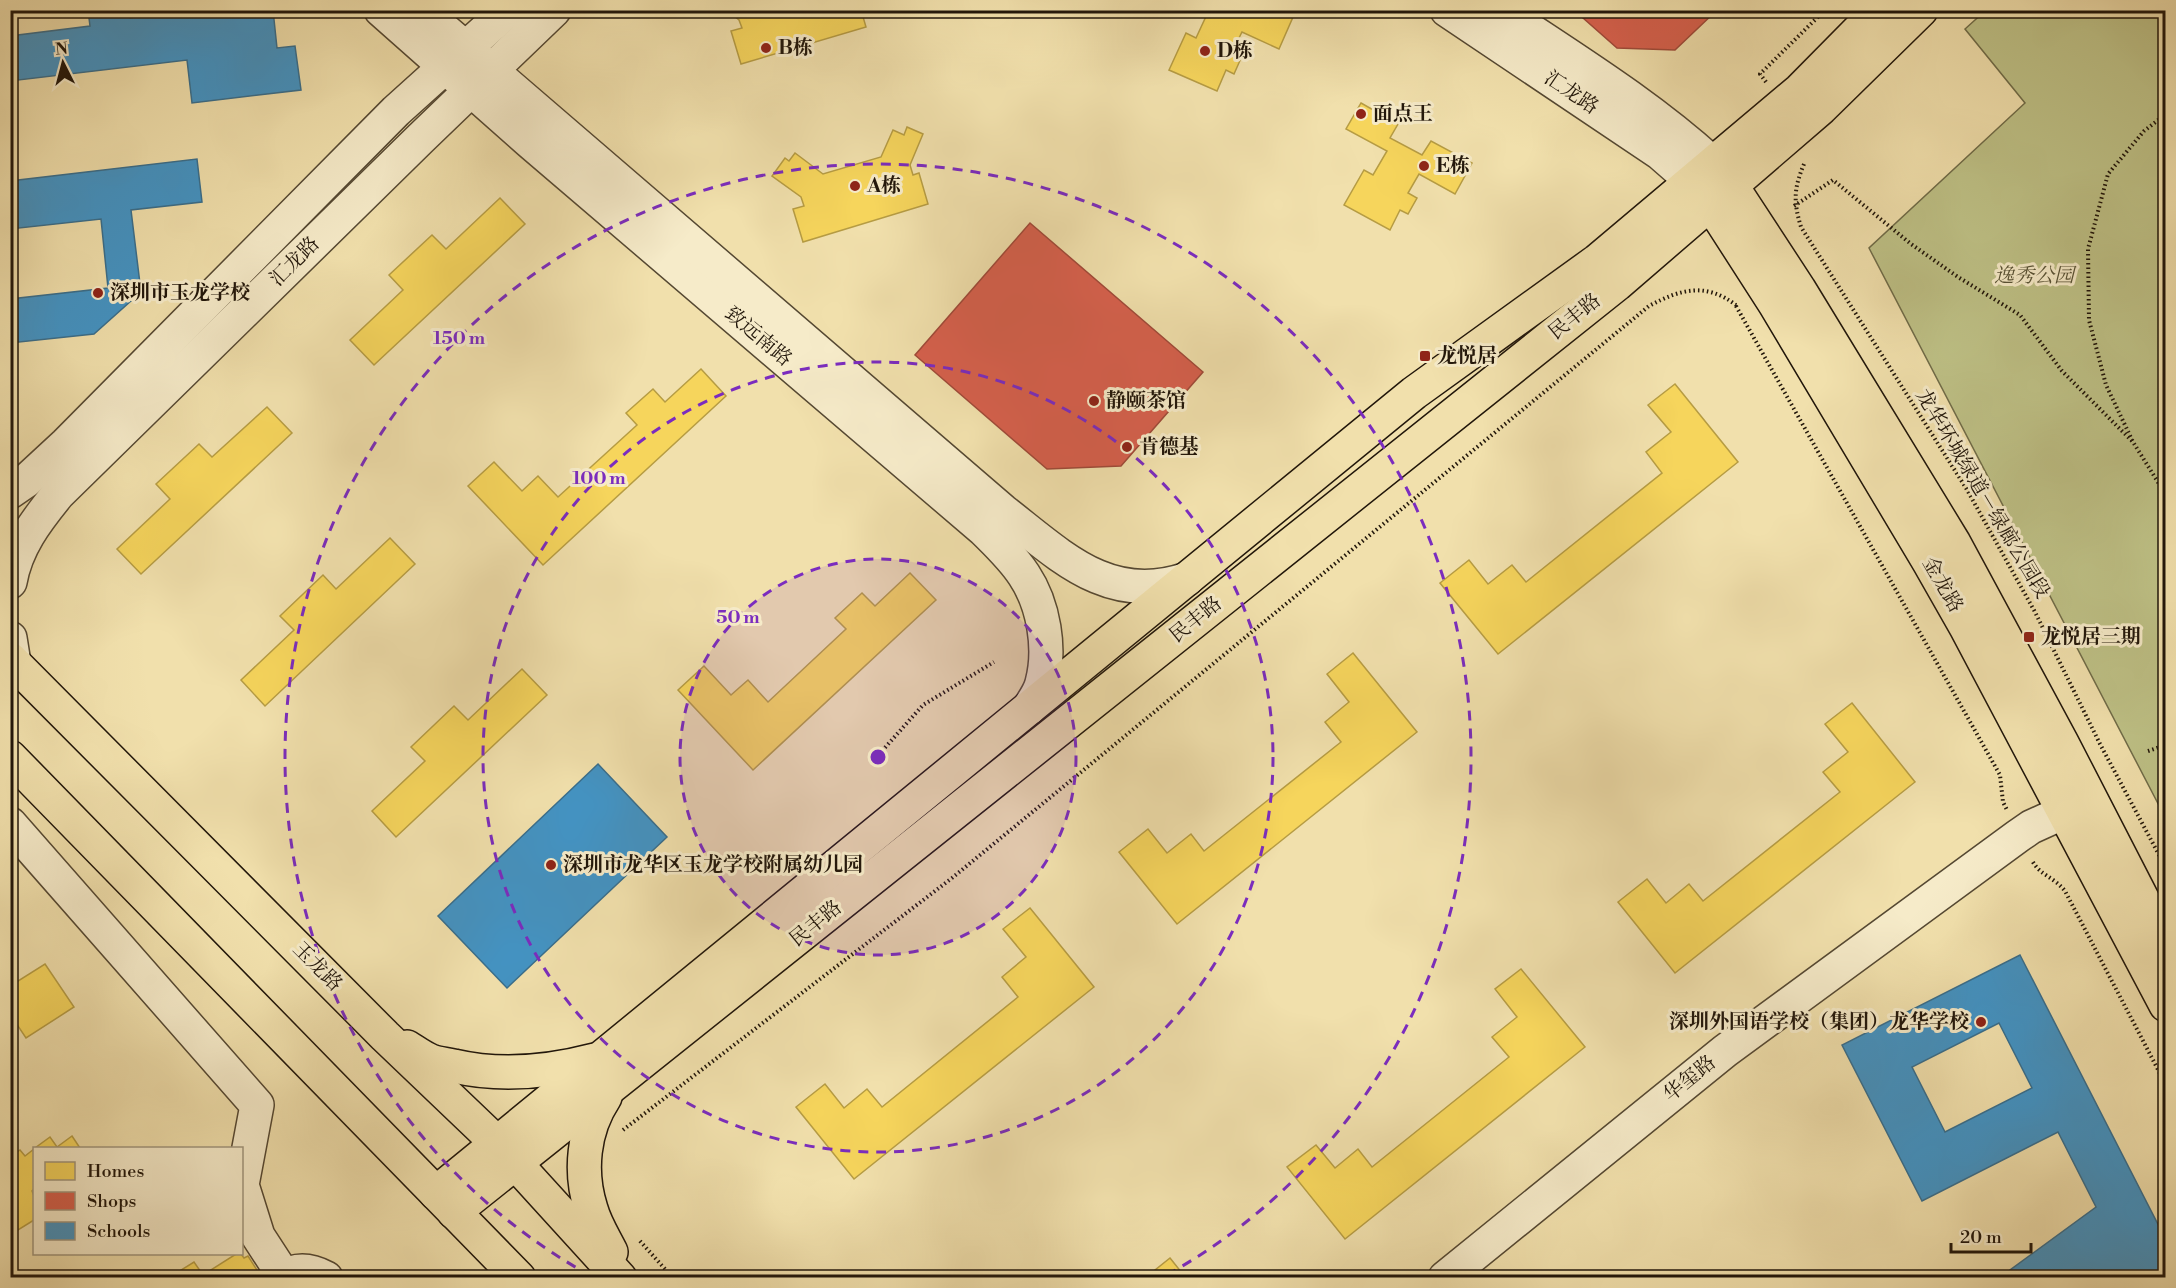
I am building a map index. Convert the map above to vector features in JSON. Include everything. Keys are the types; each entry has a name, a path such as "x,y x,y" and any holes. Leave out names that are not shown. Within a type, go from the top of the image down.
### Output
{"main road":[{"name":"民丰路","path":"445,1202 606,1073 1598,299 1879,10"},
{"name":"民丰路","path":"606,1073 1029,708 1414,393 1597,261 1821,108 1921,10"},
{"name":"金龙路","path":"1711,183 1775,304 1966,627 2166,1005"},
{"name":"金龙路","path":"1711,183 1799,289 1954,543 2066,751 2166,945"},
{"name":"玉龙路","path":"12,653 385,1036 506,1154 622,1278"},
{"path":"10,757 519,1278"},
{"path":"385,1036 432,1061 465,1068 493,1072 537,1071 570,1066 606,1073 586,1145 584,1170 591,1211 622,1278"}],"street":[{"name":"致远南路","path":"381,10 455,58 984,530 1008,554 1026,577 1039,606 1045,634 1046,661 1042,686 1029,708"},
{"name":"致远南路","path":"421,10 455,58"},
{"name":"汇龙路","path":"10,492 26,481 66,444 396,111 508,10"},
{"name":"汇龙路","path":"10,582 12,569 21,547 35,522 58,495 554,10"},
{"name":"汇龙路","path":"1448,10 1660,153 1711,183"},
{"name":"汇龙路","path":"1500,10 1643,105 1684,138 1711,183"},
{"name":"致远南路","path":"481,81 550,120 1003,510 1077,566 1103,580 1125,586 1146,588 1167,586 1187,579"},
{"name":"华玺路","path":"1445,1278 1725,1051 2018,836 2031,827 2064,812"},
{"path":"10,824 257,1105 243,1180"},
{"path":"243,1188 258,1236 283,1277 296,1271 315,1272 326,1278"}],"path":[{"path":"1766,83 1760,74 1825,10"},
{"path":"2166,114 2144,131 2108,174 2088,249 2089,320 2106,385 2133,442 2166,495"},
{"path":"1794,206 1797,181 1806,160"},
{"path":"1794,206 1833,180 1911,244 1958,277 2020,315 2062,371 2133,442"},
{"name":"龙华环城绿道－绿廊公园段","path":"1794,206 1801,227 1815,251 1966,488 2035,612 2100,744 2166,868"},
{"path":"618,1135 951,878 1649,306 1679,293 1700,290 1723,295 1736,305 2000,775 2003,802 2009,816"},
{"path":"1736,305 1743,301"},
{"path":"882,751 923,705 994,663"},
{"path":"2148,751 2166,745"},
{"path":"2031,859 2037,871 2058,881 2065,891 2166,1085"},
{"path":"638,1239 673,1278"}],"green space":[{"name":"逸秀公园","path":"1985,11 2165,11 2165,817 1869,248 2025,103 1965,29"}],"building: Homes":[{"name":"B栋","path":"727,10 861,10 866,27 741,64 731,31 742,28 739,20"},
{"name":"D栋","path":"1204,10 1236,10 1243,14 1245,10 1278,10 1293,17 1279,49 1242,32 1232,52 1242,56 1234,74 1226,70 1217,91 1169,70 1186,33 1196,38 1208,12"},
{"name":"E栋","path":"1361,103 1398,124 1390,138 1422,155 1431,141 1472,163 1455,194 1419,174 1408,193 1417,198 1408,214 1400,210 1390,230 1344,205 1364,170 1373,175 1387,151 1346,129"},
{"name":"A栋","path":"907,127 923,134 910,165 913,175 919,173 928,204 803,242 793,209 804,206 801,197 772,176 785,158 789,161 795,153 823,174 881,157 893,130 904,135"},
{"path":"500,198 525,224 374,365 350,340 403,290 389,275 432,235 446,249"},
{"path":"1088,282 1193,371 1152,420 1046,330"},
{"path":"701,369 726,396 543,565 468,486 494,462 522,491 538,476 558,497 637,425 626,413 653,389 665,402"},
{"path":"1675,384 1738,462 1498,654 1440,583 1469,560 1488,584 1512,565 1526,582 1662,473 1646,452 1671,432 1648,405"},
{"path":"267,407 292,433 141,574 117,549 170,499 156,484 199,444 212,457"},
{"path":"390,538 415,564 265,706 241,680 294,630 280,616 323,575 336,589"},
{"path":"910,573 936,600 753,770 678,690 704,666 731,695 748,680 768,702 846,629 835,618 862,593 875,606"},
{"path":"1353,653 1417,732 1177,924 1119,852 1148,829 1167,853 1191,834 1204,851 1341,742 1325,722 1349,702 1327,674"},
{"path":"522,669 547,695 396,837 372,811 425,761 411,747 454,706 468,720"},
{"path":"1852,703 1915,782 1675,973 1618,902 1647,879 1666,903 1689,884 1703,901 1840,792 1823,772 1848,752 1825,724"},
{"path":"1030,908 1094,987 854,1179 796,1107 825,1084 844,1108 867,1089 882,1107 1018,997 1002,977 1026,957 1003,929"},
{"path":"45,964 74,1007 26,1038 10,1014 10,976 15,983"},
{"path":"1521,969 1585,1047 1345,1239 1287,1167 1316,1145 1335,1168 1358,1149 1372,1167 1509,1057 1492,1037 1517,1017 1495,989"},
{"path":"72,1136 79,1147 57,1147"},
{"path":"50,1137 57,1147 36,1147"},
{"path":"20,1150 25,1156 33,1150 33,1221 10,1235 10,1157"},
{"path":"234,1255 242,1255 244,1258 248,1256 262,1278 170,1277 194,1262 203,1275"},
{"path":"1170,1258 1186,1278 1145,1278"}],"building: Shops":[{"path":"1574,10 1717,10 1675,50 1617,48"},
{"path":"1030,223 1203,372 1121,466 1047,469 915,355"}],"building: Schools":[{"path":"88,10 129,10 130,18 191,10 273,10 277,48 295,46 301,90 192,103 187,60 10,81 10,36 90,26"},
{"path":"197,159 202,202 131,210 141,292 94,334 10,343 10,299 108,288 101,219 10,229 10,181"},
{"path":"598,764 667,837 507,988 438,916"},
{"path":"2020,955 2166,1240 2166,1271 2157,1278 1999,1278 2096,1207 2058,1132 1922,1201 1842,1045","holes":["1999,1023 2032,1088 1945,1132 1912,1067"]}],"place":[{"name":"B栋","path":"766,48"},
{"name":"D栋","path":"1205,51"},
{"name":"面点王","path":"1361,114"},
{"name":"E栋","path":"1424,166"},
{"name":"A栋","path":"855,186"},
{"name":"深圳市玉龙学校","path":"98,293"},
{"name":"龙悦居","path":"1425,356"},
{"name":"静颐茶馆","path":"1094,401"},
{"name":"肯德基","path":"1127,447"},
{"name":"龙悦居三期","path":"2029,637"},
{"name":"深圳市龙华区玉龙学校附属幼儿园","path":"551,865"},
{"name":"深圳外国语学校（集团）龙华学校","path":"1981,1022"}]}
